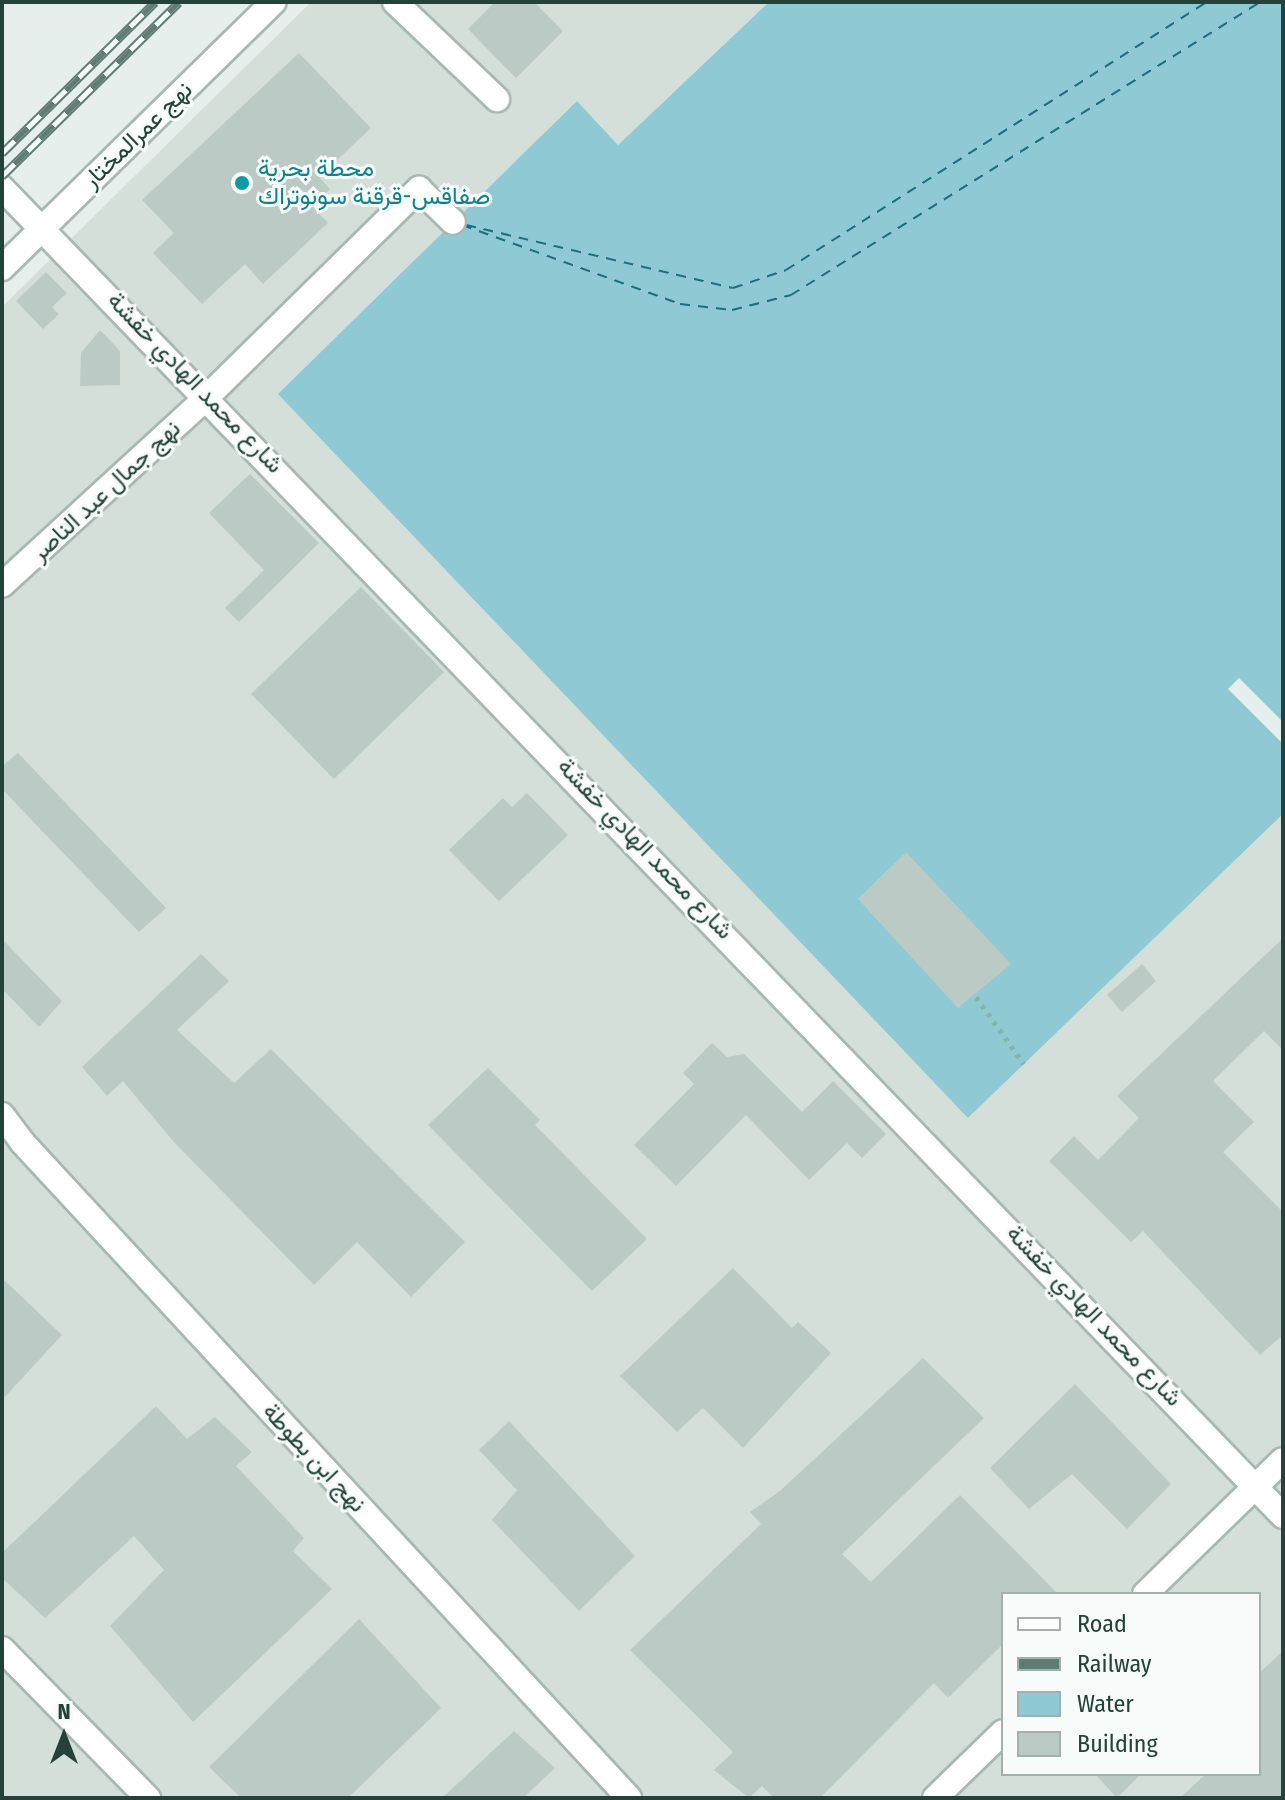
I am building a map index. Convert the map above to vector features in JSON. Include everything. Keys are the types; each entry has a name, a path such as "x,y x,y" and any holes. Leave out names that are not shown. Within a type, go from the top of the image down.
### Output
{"street":[{"name":"نهج عمرالمختار","path":"2,268 274,2"},
{"path":"395,2 497,99"},
{"name":"شارع محمد الهادي خفشة","path":"2,188 208,396 1283,1516"},
{"name":"نهج جمال عبد الناصر","path":"2,585 208,396 419,189 453,222"},
{"name":"نهج ابن بطوطة","path":"2,1115 22,1142 629,1798"},
{"path":"1147,1592 1283,1460"},
{"path":"2,1649 148,1798"},
{"path":"935,1798 1001,1734"}],"path":[{"path":"976,997 1024,1064"}],"shaded area":[{"path":"311,2 769,2 618,145 577,101 968,1118 1283,814 1283,1798 2,1798 2,307"}],"water":[{"path":"769,2 1283,2 1283,814 968,1118 278,394 577,101 618,145"}],"pier":[{"path":"1239,678 1283,722 1283,744 1228,689"}],"building":[{"path":"495,2 534,2 563,31 516,78 468,29"},
{"name":"محطة بحرية صفاقس-قرقنة سونوتراك","path":"299,53 371,128 319,177 330,189 312,206 328,223 263,284 245,264 202,304 153,253 174,233 142,200"},
{"path":"46,272 67,293 52,307 59,314 43,329 16,301"},
{"path":"100,330 120,351 120,385 80,386 81,353"},
{"path":"250,474 319,543 239,622 225,608 264,570 209,513"},
{"path":"361,587 444,672 334,779 251,694"},
{"path":"18,753 166,908 139,932 2,789 2,766"},
{"path":"527,793 568,835 499,901 449,850 503,798 512,807"},
{"path":"906,852 1011,964 958,1008 858,899"},
{"path":"1283,938 1283,1050 1264,1031 1213,1081 1254,1122 1223,1152 1283,1212 1283,1335 1260,1355 1143,1231 1131,1242 1049,1161 1074,1136 1098,1160 1139,1118 1117,1096"},
{"path":"2,939 62,1001 39,1027 2,989"},
{"path":"201,954 229,981 177,1030 234,1083 271,1049 465,1242 411,1297 357,1242 314,1285 173,1141 123,1081 107,1096 82,1067"},
{"path":"1142,964 1156,981 1122,1012 1107,995"},
{"path":"712,1043 727,1057 744,1054 802,1112 833,1081 886,1134 862,1158 847,1143 809,1180 746,1115 676,1186 634,1145 694,1084 683,1073"},
{"path":"488,1068 540,1120 535,1125 647,1239 592,1291 428,1125"},
{"path":"733,1268 792,1328 798,1322 831,1353 743,1448 703,1408 677,1432 620,1376"},
{"path":"2,1278 62,1335 2,1400"},
{"path":"923,1358 984,1418 842,1554 871,1582 960,1495 1056,1592 1001,1592 1001,1646 948,1698 934,1683 820,1798 774,1798 762,1786 749,1798 714,1770 733,1752 630,1650 761,1524 750,1512 780,1491"},
{"path":"1075,1384 1171,1484 1127,1529 1072,1474 1029,1509 990,1468"},
{"path":"156,1406 187,1439 215,1417 252,1452 236,1466 304,1538 293,1551 332,1589 193,1722 110,1626 164,1570 134,1536 45,1618 2,1578 2,1553"},
{"path":"509,1421 635,1556 579,1611 492,1520 517,1490 479,1450"},
{"path":"359,1619 441,1708 348,1798 241,1798 209,1767"},
{"path":"1283,1651 1283,1798 1180,1798 1204,1776 1261,1776 1261,1671"},
{"path":"514,1731 555,1768 523,1798 442,1798"},
{"path":"1097,1776 1139,1776 1117,1798"}],"ferry route":[{"path":"466,225 733,288 786,270 1207,2"},
{"path":"462,225 680,304 732,310 791,295 1260,2"}],"railway":[{"path":"2,153 155,2"},
{"path":"2,176 179,2"}],"place":[{"name":"محطة بحرية صفاقس-قرقنة سونوتراك","path":"242,183"}]}
